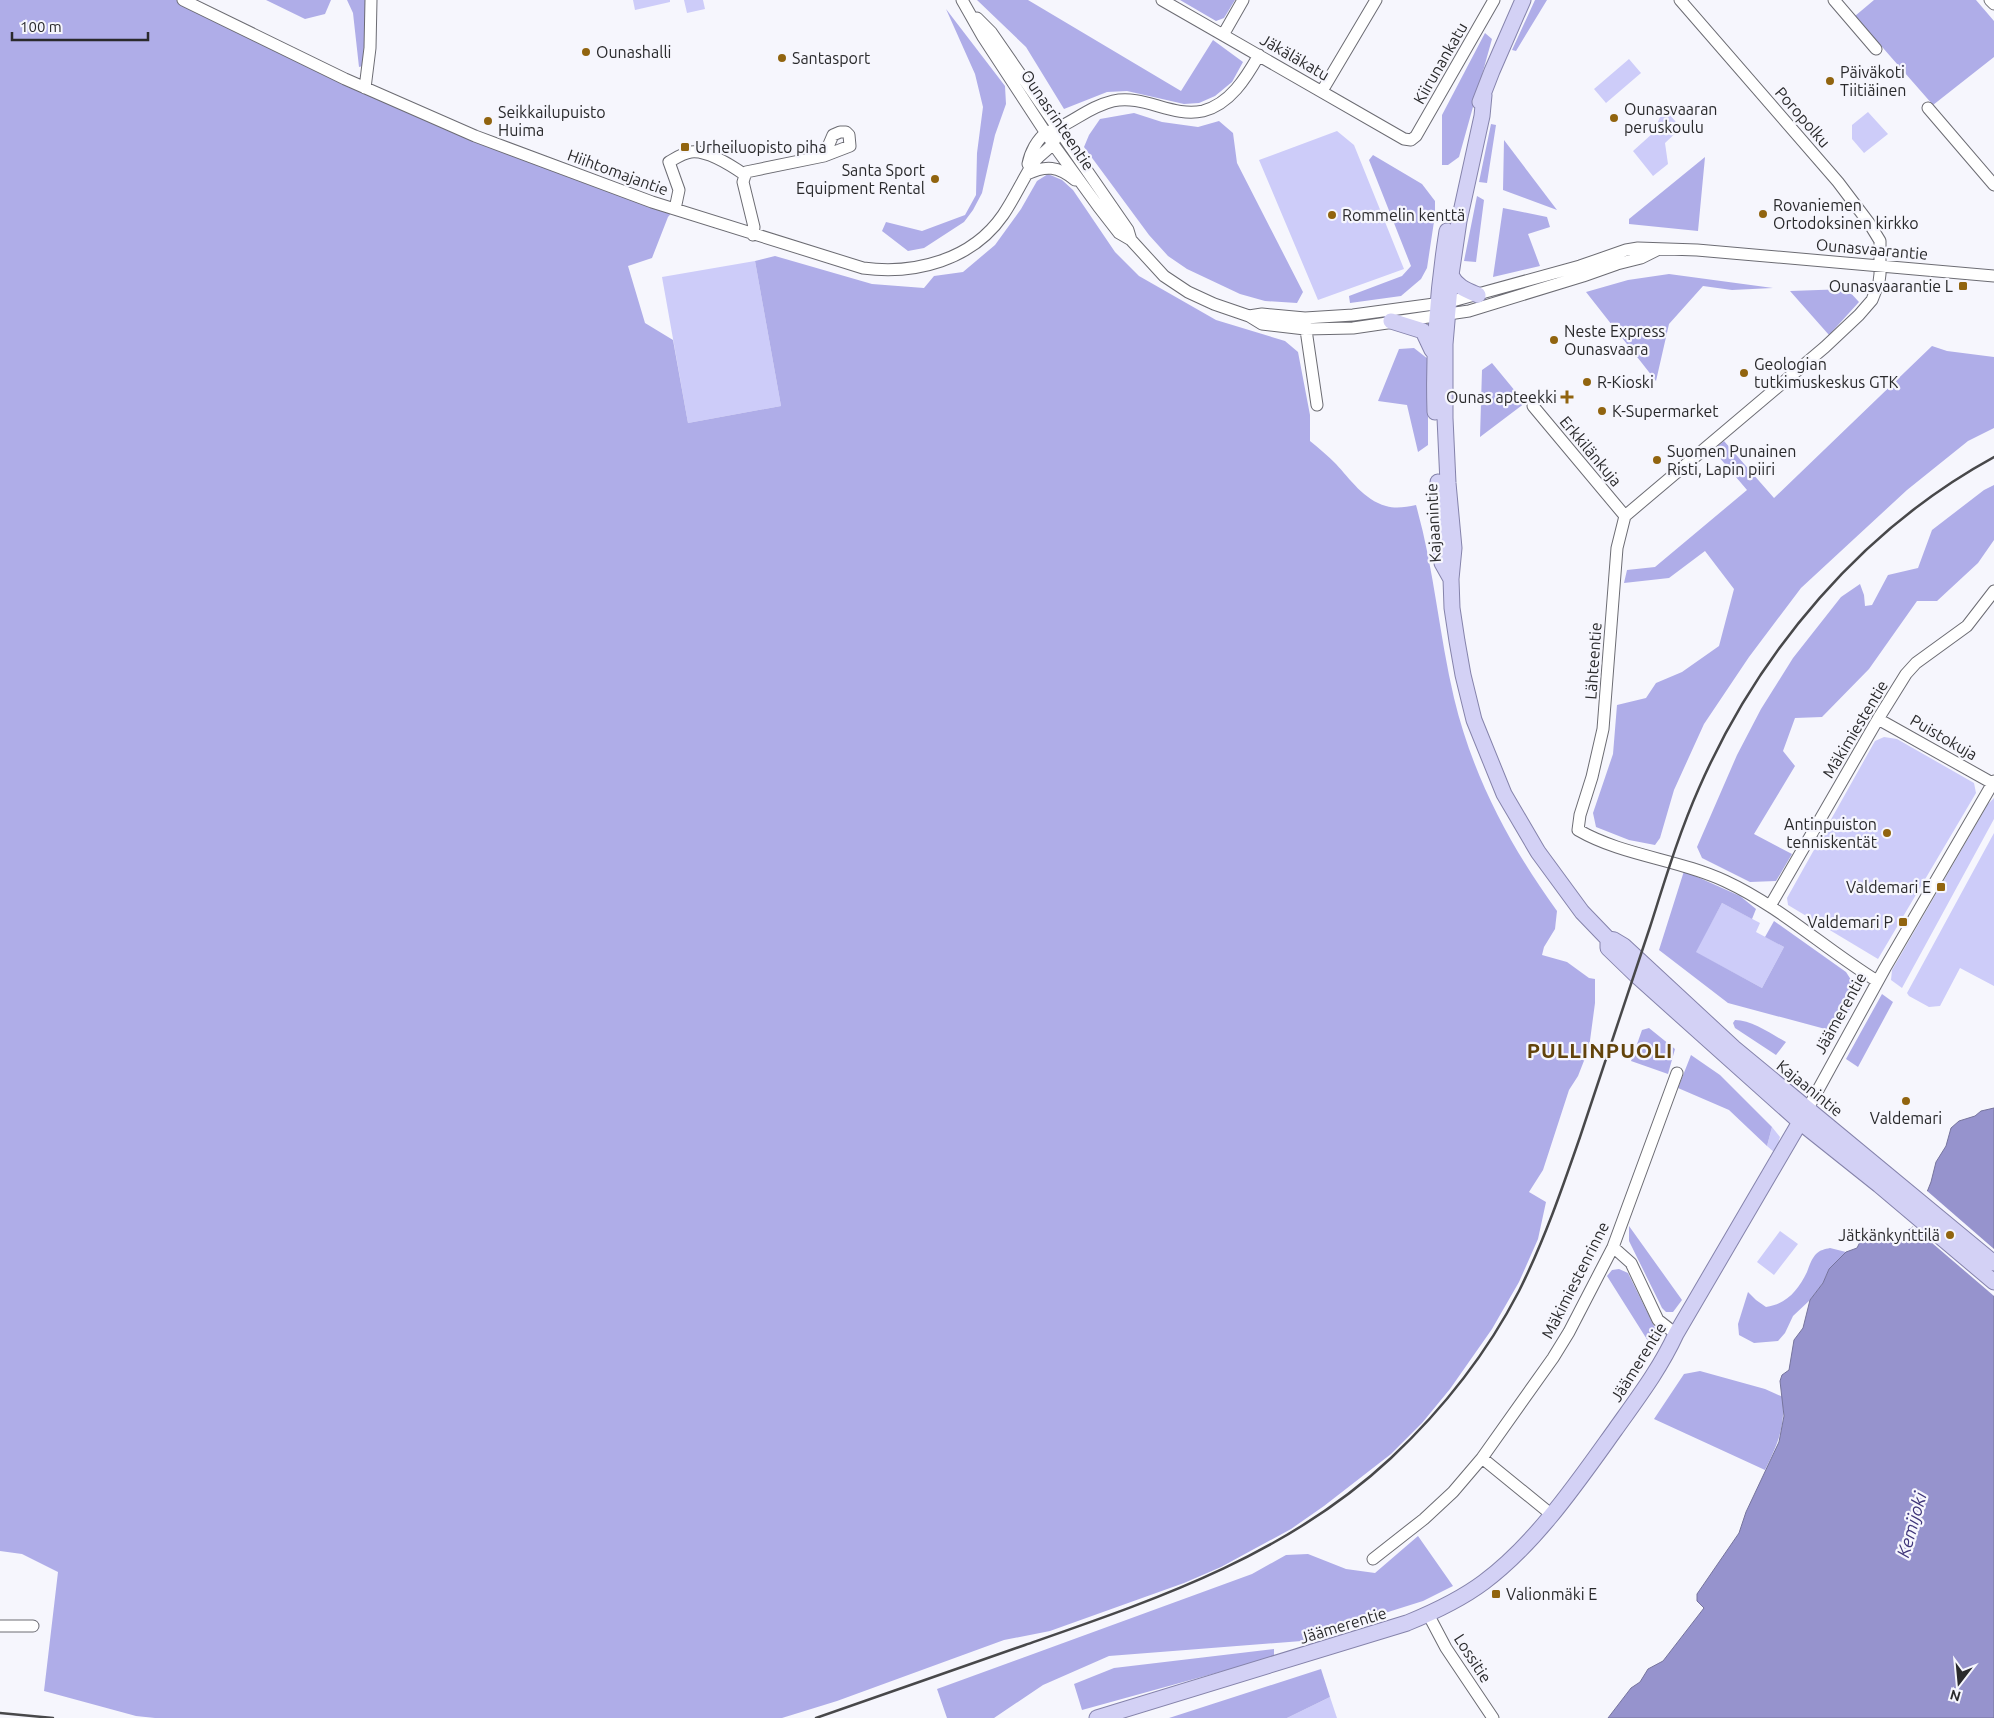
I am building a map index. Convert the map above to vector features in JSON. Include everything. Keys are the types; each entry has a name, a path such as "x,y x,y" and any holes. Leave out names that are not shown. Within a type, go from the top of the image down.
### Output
{"main road":[{"name":"Kajaanintie","path":"1451,579 1454,548 1448,483 1445,418 1445,344 1442,309 1450,218 1470,123 1484,95 1492,71 1523,0"},
{"name":"Kajaanintie","path":"1451,579 1442,563 1433,352 1451,275 1459,221 1482,116 1484,95"},
{"path":"1451,275 1462,288 1478,295"},
{"path":"1390,321 1423,330 1433,352"},
{"path":"1451,579 1452,608 1468,696 1474,720 1504,794 1538,852 1563,887 1608,939 1608,948 1638,977 1804,1116 1884,1180 1994,1263"},
{"name":"Jäämerentie","path":"1097,1718 1376,1634 1428,1614 1484,1582 1552,1515 1652,1378 1804,1116"},
{"path":"1884,1180 1994,1282"}],"street":[{"name":"Hiihtomajantie","path":"183,0 365,88 475,136 594,182 753,235 863,268 885,270 914,269 946,260 984,235 1003,215 1034,161 1053,144"},
{"path":"365,88 370,55 371,0"},
{"name":"Ounasrinteentie","path":"962,0 983,37 1082,186 1119,233 1130,240 1164,276 1188,292 1214,304 1249,316 1262,314 1305,324 1353,328 1442,309"},
{"name":"Jäkäläkatu","path":"1162,0 1404,139 1411,140"},
{"path":"1223,35 1243,0"},
{"path":"1322,91 1376,0"},
{"name":"Kiirunankatu","path":"1411,140 1416,136 1494,0"},
{"name":"Poropolku","path":"1680,0 1838,182 1869,223 1880,241 1881,266"},
{"path":"1834,0 1876,49"},
{"path":"1990,0 1994,4"},
{"name":"Ounasrinteentie","path":"969,10 991,32 1128,230 1130,240"},
{"path":"1046,133 1058,128 1083,112 1113,101 1141,102 1173,111 1190,113 1204,111 1227,99 1239,86 1259,55"},
{"path":"1928,108 1994,184"},
{"path":"1053,144 1058,128"},
{"name":"Hiihtomajantie","path":"1027,174 1030,156 1035,145 1046,133"},
{"path":"675,209 679,190 669,162 686,153 704,153 745,175"},
{"path":"753,235 754,227 743,182 746,172 824,156"},
{"path":"1027,174 1045,167 1052,168 1072,177 1082,186"},
{"name":"Ounasvaarantie","path":"1442,309 1478,295 1580,266 1626,250 1646,248 1657,250 1697,250 1994,276"},
{"name":"Ounasvaarantie","path":"1442,309 1468,310 1641,258 1657,250"},
{"path":"1624,516 1825,347 1859,315 1867,307 1876,291 1881,266"},
{"name":"Ounasrinteentie","path":"1305,324 1353,315 1442,309"},
{"path":"1305,324 1317,405"},
{"name":"Erkkilänkuja","path":"1533,406 1624,516"},
{"name":"Lähteentie","path":"1624,516 1617,548 1604,729 1580,815 1578,830 1598,840 1723,880 1770,906 1877,981"},
{"name":"Mäkimiestentie","path":"1770,906 1906,674 1916,663 1967,626 1994,591"},
{"name":"Puistokuja","path":"1878,719 1994,783"},
{"name":"Jäämerentie","path":"1804,1116 1877,981 1994,783"},
{"name":"Mäkimiestenrinne","path":"1373,1559 1424,1519 1453,1492 1482,1458 1553,1358 1569,1332 1613,1246 1677,1073"},
{"path":"1613,1246 1631,1263 1658,1320 1676,1334"},
{"path":"1482,1458 1552,1515"},
{"name":"Lossitie","path":"1428,1614 1446,1648 1493,1718"},
{"path":"0,1626 33,1626"}],"shaded area":[{"path":"0,0 183,0 345,79 675,209 668,217 652,258 628,266 645,323 673,340 688,423 781,406 755,261 775,256 872,284 924,288 934,276 963,272 995,245 1021,209 1037,181 1048,174 1062,180 1073,190 1115,252 1139,276 1216,320 1285,341 1298,352 1310,415 1310,441 1371,499 1390,507 1416,505 1427,553 1444,650 1462,727 1495,810 1524,861 1557,911 1555,929 1544,947 1542,955 1567,962 1589,978 1595,979 1595,1003 1589,1048 1578,1076 1569,1090 1543,1170 1529,1192 1546,1202 1538,1239 1519,1282 1492,1329 1450,1389 1422,1423 1391,1454 1291,1529 1221,1567 1184,1583 1050,1631 1004,1640 837,1701 782,1718 155,1718 136,1716 44,1691 58,1572 22,1554 0,1551"},
{"path":"266,0 331,0 325,14 305,19"},
{"path":"347,0 365,0 366,4 363,66 359,67 353,13"},
{"path":"633,0 670,0 670,2 635,10"},
{"path":"684,0 703,0 705,9 687,13"},
{"path":"977,0 1028,0 1181,91 1213,40 1243,62 1232,82 1215,96 1199,103 1184,104 1127,91 1107,92 1064,109 1026,47"},
{"path":"1180,0 1235,0 1224,18 1216,21"},
{"path":"1535,0 1547,0 1516,51 1512,50"},
{"path":"1874,0 1976,0 1994,21 1994,57 1933,105 1855,16"},
{"path":"946,9 1005,86 1006,104 995,135 982,193 973,210 964,222 924,248 908,251 882,231 886,222 922,231 965,215 976,195 977,153 983,107 975,74"},
{"path":"1485,33 1492,39 1459,157 1448,165 1442,165 1442,115"},
{"path":"1629,59 1641,73 1606,103 1594,89"},
{"path":"1664,108 1681,128 1665,143 1668,164 1653,176 1633,151 1653,133"},
{"path":"1868,112 1888,134 1864,153 1852,139 1852,125"},
{"path":"1134,113 1162,122 1198,127 1219,121 1233,133 1237,163 1303,292 1297,303 1265,301 1240,294 1187,269 1168,256 1149,235 1084,147 1089,135 1100,119"},
{"path":"1491,124 1496,125 1487,183 1479,182"},
{"name":"Rommelin kenttä","path":"1337,131 1354,145 1404,269 1318,300 1259,160"},
{"path":"1504,140 1557,210 1503,190"},
{"path":"1373,155 1422,184 1435,201 1435,215 1427,268 1421,279 1401,296 1350,303 1349,296 1402,276 1411,266 1369,160"},
{"path":"1705,157 1698,231 1629,224 1629,219"},
{"path":"1477,196 1484,200 1476,262 1464,261"},
{"path":"1503,208 1547,217 1550,227 1528,234 1540,266 1493,277"},
{"path":"755,261 781,406 688,423 662,277"},
{"path":"1669,274 1773,288 1732,290 1703,286 1669,324 1656,381 1586,292 1628,280"},
{"path":"1847,289 1859,302 1829,335 1790,291"},
{"path":"1932,346 1947,351 1994,357 1994,428 1968,441 1907,490 1801,588 1749,657 1704,724 1674,790 1660,838 1655,845 1629,840 1596,827 1593,813 1613,754 1617,705 1646,698 1656,683 1682,672 1719,646 1734,589 1705,551 1669,578 1624,583 1627,570 1655,567 1747,490 1713,450 1724,441 1774,498"},
{"path":"1414,348 1428,359 1428,445 1418,452 1407,405 1378,401 1399,349"},
{"path":"1492,363 1525,403 1480,437 1482,370"},
{"path":"1994,485 1994,540 1978,563 1937,601 1917,601 1869,669 1822,717 1795,718 1783,751 1795,766 1754,834 1792,854 1776,881 1750,882 1702,858 1697,847 1737,755 1761,709 1793,658 1841,597 1860,584 1865,606 1872,605 1888,575 1918,568 1932,530 1984,490"},
{"path":"1884,737 1897,739 1974,783 1976,793 1878,959 1788,905 1787,898 1875,741"},
{"path":"1994,798 1994,819 1902,988 1891,980 1892,970 1988,804"},
{"path":"1994,833 1994,986 1960,968 1940,1006 1929,1007 1907,993"},
{"path":"1684,871 1740,896 1756,909 1752,919 1722,903 1696,952 1762,988 1784,947 1765,937 1774,921 1846,972 1855,986 1857,997 1838,1029 1829,1030 1728,1003 1659,950"},
{"path":"1722,903 1760,923 1756,932 1784,947 1762,988 1695,952"},
{"path":"1882,994 1893,1002 1858,1067 1846,1059"},
{"path":"1735,1020 1755,1025 1786,1042 1776,1055 1735,1028 1733,1023"},
{"path":"1649,1028 1675,1049 1668,1074 1631,1061 1642,1030"},
{"path":"1691,1055 1720,1075 1772,1127 1767,1146 1729,1110 1678,1088"},
{"path":"1772,1127 1780,1137 1775,1153 1767,1146"},
{"path":"1629,1226 1682,1300 1673,1312 1666,1312 1662,1308 1629,1241"},
{"path":"1780,1231 1798,1244 1774,1275 1757,1262"},
{"path":"1830,1248 1846,1252 1829,1269 1823,1283 1810,1300 1793,1316 1785,1333 1778,1341 1754,1343 1739,1335 1738,1324 1748,1292 1766,1307 1780,1303 1800,1285 1816,1254"},
{"path":"1619,1269 1628,1273 1659,1336 1653,1349 1607,1276 1612,1270"},
{"path":"1700,1371 1765,1389 1783,1397 1783,1417 1780,1435 1765,1470 1654,1419 1684,1374"},
{"path":"1418,1536 1453,1586 1423,1601 1350,1624 1327,1639 1109,1656 1043,1685 994,1718 947,1718 937,1689 1252,1574 1286,1555 1308,1554 1346,1569 1375,1573"},
{"path":"1274,1649 1274,1657 1082,1710 1074,1684 1114,1668"},
{"path":"1321,1669 1330,1697 1287,1718 1169,1718"},
{"path":"1330,1697 1337,1718 1287,1718"}],"water":[{"name":"Kemijoki","path":"1994,1108 1994,1718 1608,1718 1631,1688 1640,1682 1648,1669 1663,1661 1704,1608 1697,1601 1697,1594 1739,1533 1746,1512 1779,1442 1784,1416 1780,1381 1782,1375 1789,1370 1794,1340 1803,1328 1810,1300 1823,1283 1829,1269 1846,1252 1857,1248 1864,1234 1895,1239 1913,1227 1931,1182 1936,1162 1946,1146 1951,1128 1959,1121 1975,1116 1981,1111"}],"pier":[{"name":"Jätkänkynttilä","path":"1926,1190 1994,1249 1994,1296 1911,1225"}],"railway":[{"path":"816,1718 1074,1628 1218,1571 1264,1548 1308,1522 1351,1492 1391,1458 1428,1421 1462,1380 1493,1337 1519,1291 1537,1253 1580,1137 1685,822 1723,737 1752,689 1784,642 1820,598 1858,557 1901,520 1946,486 1994,457"},
{"path":"0,1713 53,1718"}],"place":[{"name":"Ounashalli","path":"586,52"},
{"name":"Santasport","path":"782,58"},
{"name":"Päiväkoti Tiitiäinen","path":"1830,81"},
{"name":"Ounasvaaran peruskoulu","path":"1614,118"},
{"name":"Seikkailupuisto Huima","path":"488,121"},
{"name":"Urheiluopisto piha","path":"685,147"},
{"name":"Santa Sport Equipment Rental","path":"935,179"},
{"name":"Rovaniemen Ortodoksinen kirkko","path":"1763,214"},
{"name":"Rommelin kenttä","path":"1332,215"},
{"name":"Ounasvaarantie L","path":"1963,286"},
{"name":"Neste Express Ounasvaara","path":"1554,340"},
{"name":"Geologian tutkimuskeskus GTK","path":"1744,373"},
{"name":"R-Kioski","path":"1587,382"},
{"name":"Ounas apteekki","path":"1567,397"},
{"name":"K-Supermarket","path":"1602,411"},
{"name":"Suomen Punainen Risti, Lapin piiri","path":"1657,460"},
{"name":"Antinpuiston tenniskentät","path":"1887,833"},
{"name":"Valdemari E","path":"1941,887"},
{"name":"Valdemari P","path":"1903,922"},
{"name":"Valdemari","path":"1906,1101"},
{"name":"Jätkänkynttilä","path":"1950,1235"},
{"name":"Valionmäki E","path":"1496,1594"}],"district":[{"name":"PULLINPUOLI","path":"1600,1051"}]}
